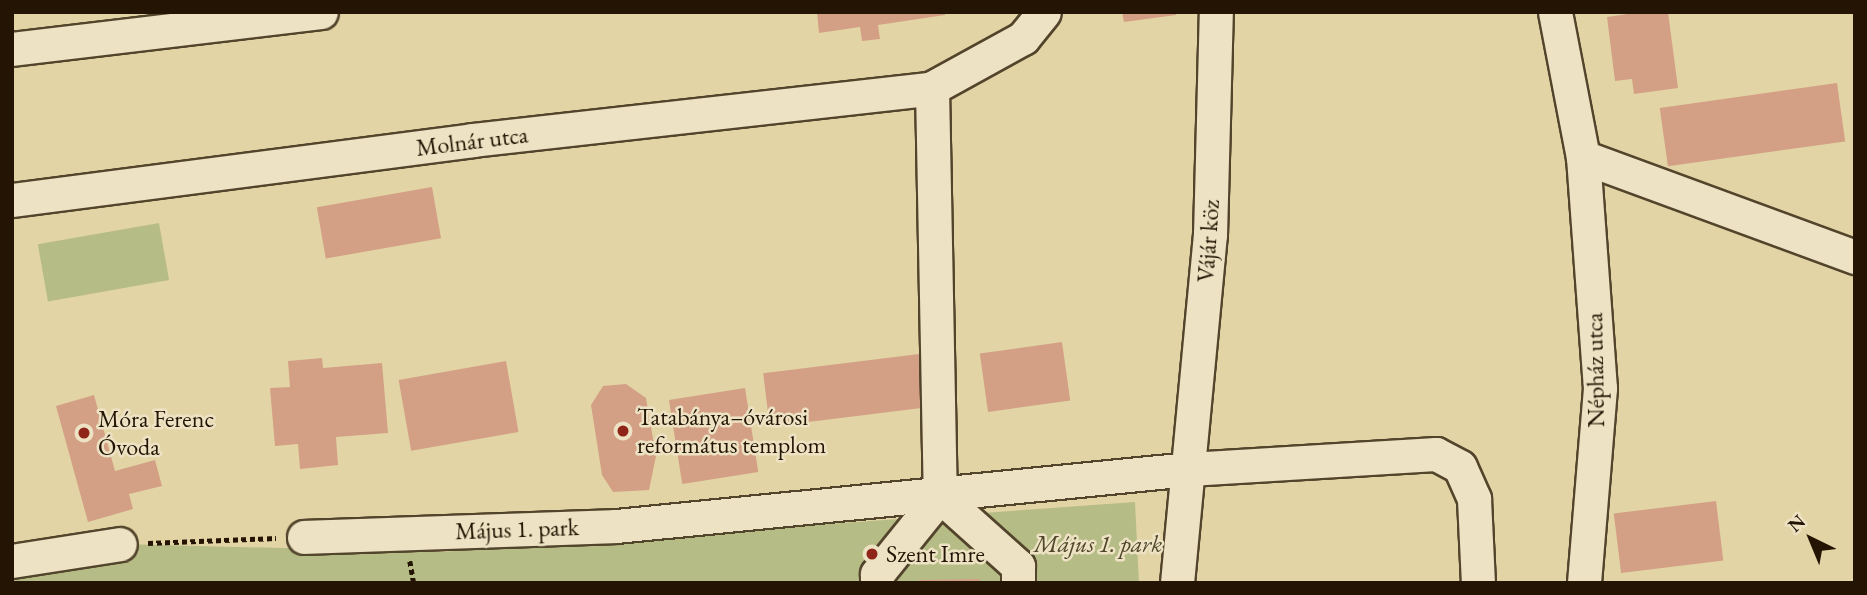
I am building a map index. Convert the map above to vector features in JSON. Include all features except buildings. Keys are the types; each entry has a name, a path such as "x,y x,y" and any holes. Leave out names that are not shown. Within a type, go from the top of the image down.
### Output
{"street":[{"path":"12,49 321,12"},
{"name":"Molnár utca","path":"12,201 472,141 932,88 1023,38 1044,12"},
{"name":"Népház utca","path":"1555,12 1583,158 1600,388 1584,583"},
{"name":"Vájár köz","path":"1177,583 1210,235 1226,14"},
{"path":"877,583 877,574 940,496 932,88"},
{"path":"1583,158 1855,257"},
{"name":"Május 1. park","path":"304,537 616,526 940,496 1189,469 1436,454 1460,467 1474,499 1478,583"},
{"path":"940,496 1018,566 1018,583"},
{"path":"12,561 120,544"}],"path":[{"path":"120,544 304,537"}],"green space":[{"path":"159,223 169,280 48,301 38,244"},
{"name":"Május 1. park","path":"1135,502 1139,583 12,583 12,559 120,544 441,552"}],"place":[{"name":"Tatabánya–óvárosi református templom","path":"623,431"},
{"name":"Móra Ferenc Óvoda","path":"84,433"},
{"name":"Szent Imre","path":"872,554"}]}
